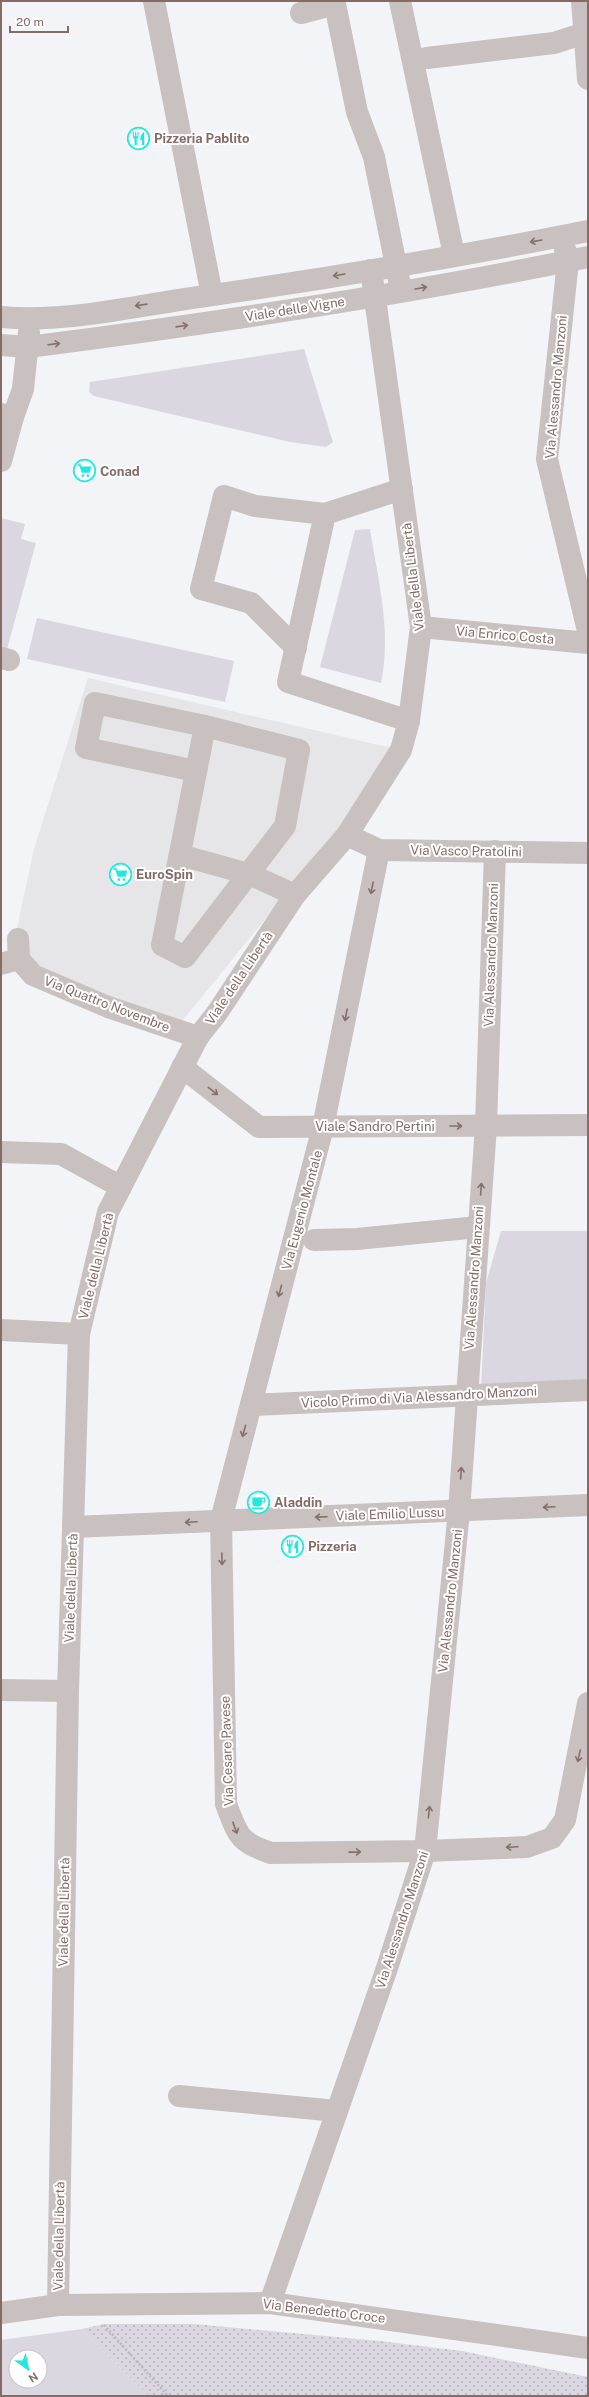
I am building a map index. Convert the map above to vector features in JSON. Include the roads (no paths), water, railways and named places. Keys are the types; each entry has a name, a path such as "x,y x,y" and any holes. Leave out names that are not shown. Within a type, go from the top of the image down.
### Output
{"street":[{"path":"154,1 212,295"},
{"path":"400,1 454,255"},
{"path":"582,1 587,32 588,79"},
{"path":"301,13 335,4 357,112 374,157 401,292"},
{"path":"427,58 554,43 587,32"},
{"name":"Viale delle Vigne","path":"1,317 30,320 212,295 397,266 588,231"},
{"name":"Via Alessandro Manzoni","path":"563,236 578,259 548,459 588,631"},
{"name":"Viale delle Vigne","path":"1,345 28,347 375,296 578,259"},
{"name":"Viale della Libertà","path":"58,2305 68,1692 79,1334 108,1212 198,1036 217,1013 294,895 347,836 401,750 410,721 421,627 371,270"},
{"path":"1,461 7,415 24,389 30,320"},
{"path":"296,648 251,603 201,589 224,496 255,506 325,514 402,489"},
{"path":"325,514 288,682 410,721"},
{"name":"Via Enrico Costa","path":"421,627 588,643"},
{"path":"196,771 86,748 96,703 205,726 299,750 285,826 185,957 162,945 205,726"},
{"name":"Via Vasco Pratolini","path":"347,836 379,850 588,853"},
{"name":"Via Eugenio Montale","path":"221,1520 323,1126 379,850"},
{"name":"Via Alessandro Manzoni","path":"270,2303 425,1851 459,1512 486,1126 495,851"},
{"path":"180,855 249,874 294,895"},
{"name":"Via Quattro Novembre","path":"12,954 33,975 108,1007 198,1036"},
{"name":"Viale Sandro Pertini","path":"182,1067 260,1127 588,1125"},
{"path":"1,1152 61,1154 121,1187"},
{"path":"314,1240 357,1239 478,1227"},
{"path":"1,1330 79,1334"},
{"name":"Vicolo Primo di Via Alessandro Manzoni","path":"251,1405 588,1390"},
{"name":"Viale Emilio Lussu","path":"73,1527 221,1520 459,1512 588,1505"},
{"name":"Via Cesare Pavese","path":"221,1520 226,1804 238,1835 255,1848 270,1853 425,1851 527,1846 552,1838 565,1820 588,1703"},
{"path":"1,1690 68,1692"},
{"path":"180,2096 337,2111"},
{"name":"Via Benedetto Croce","path":"1,2313 58,2305 270,2303 586,2343"}],"place":[{"name":"Pizzeria Pablito","path":"139,138"},
{"name":"Conad","path":"84,471"},
{"name":"EuroSpin","path":"120,874"},
{"name":"Aladdin","path":"258,1502"},
{"name":"Pizzeria","path":"293,1546"}]}
